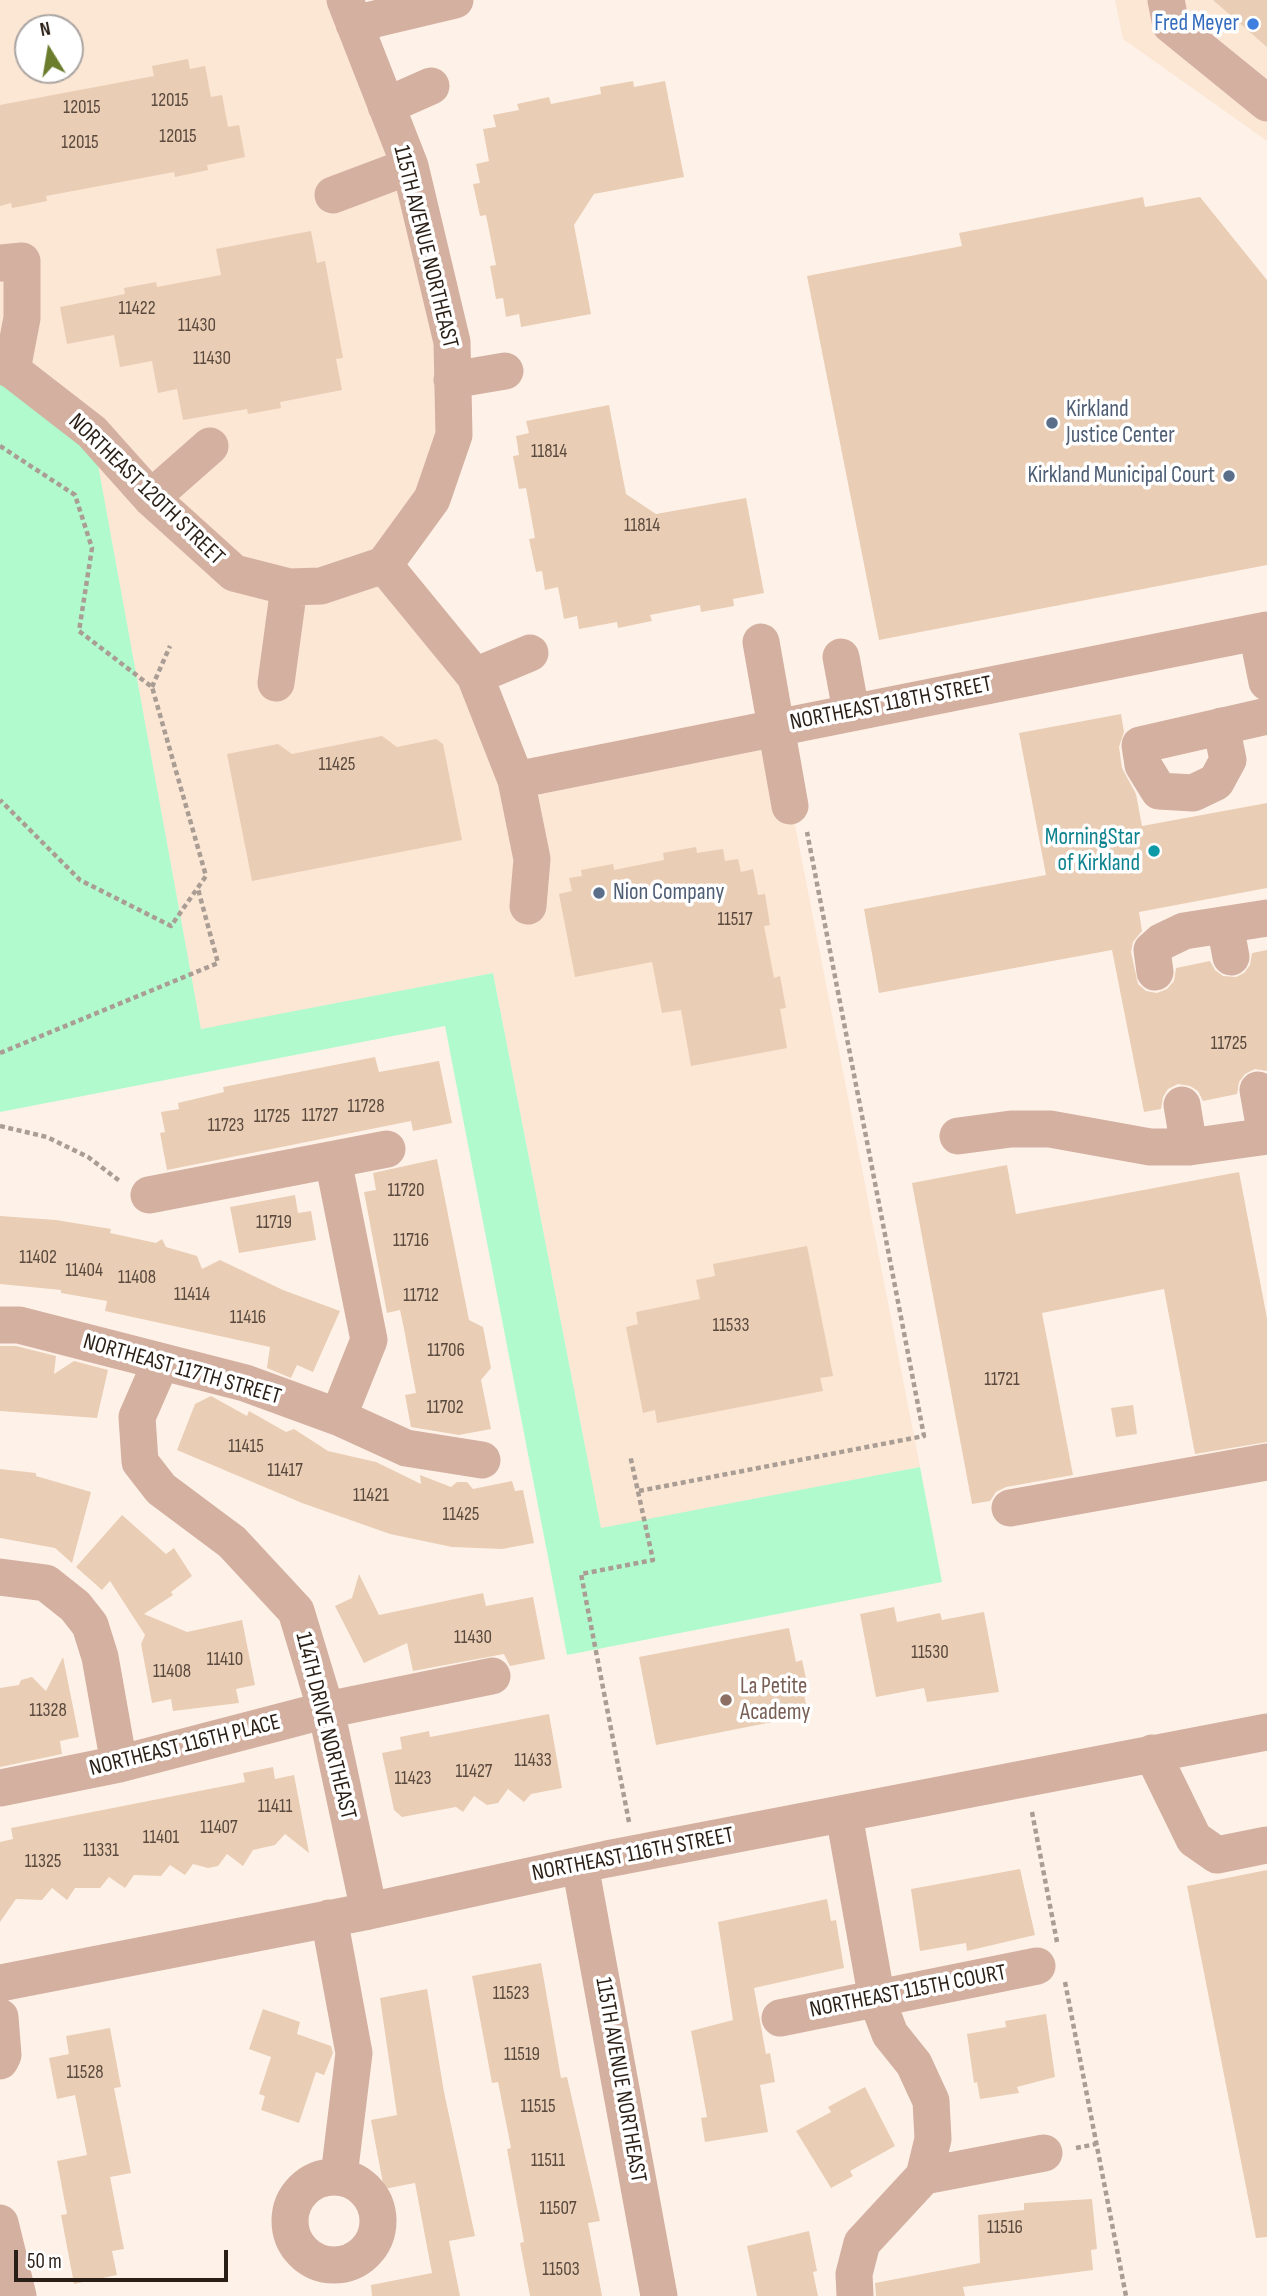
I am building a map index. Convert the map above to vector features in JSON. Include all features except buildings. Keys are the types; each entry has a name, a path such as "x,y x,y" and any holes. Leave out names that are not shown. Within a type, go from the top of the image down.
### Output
{"street":[{"path":"350,12 455,0"},
{"path":"1166,0 1171,25 1267,103"},
{"name":"115TH AVENUE NORTHEAST","path":"350,12 410,166 452,342 454,435 432,499 384,565"},
{"path":"386,106 431,86"},
{"path":"332,195 410,166"},
{"path":"0,263 22,261 22,317 6,368"},
{"name":"NORTHEAST 120TH STREET","path":"6,368 92,432 150,498 234,573 289,587 321,586 384,565"},
{"path":"453,380 505,371"},
{"path":"150,498 210,446"},
{"path":"384,565 475,676 516,780 532,859 528,906"},
{"path":"276,683 289,587"},
{"path":"1262,631 1267,682"},
{"name":"NORTHEAST 118TH STREET","path":"516,780 1262,631"},
{"path":"761,642 776,727 798,817"},
{"path":"475,676 530,653"},
{"path":"841,657 851,711"},
{"path":"1222,726 1267,716"},
{"path":"1155,972 1152,950 1161,942 1184,931 1228,941 1267,918"},
{"path":"958,1136 1011,1129 1050,1129 1150,1147 1189,1147 1267,1136 1258,1090"},
{"path":"1182,1105 1189,1147"},
{"path":"149,1195 387,1149"},
{"path":"334,1160 369,1340 338,1417"},
{"name":"NORTHEAST 117TH STREET","path":"0,1325 19,1325 245,1383 338,1417 406,1448 482,1460"},
{"name":"114TH DRIVE NORTHEAST","path":"161,1362 137,1417 140,1462 160,1489 232,1542 296,1611 326,1710 369,1911"},
{"path":"1010,1508 1267,1462"},
{"path":"0,1577 47,1583 75,1606 90,1625 100,1657 119,1764"},
{"name":"NORTHEAST 116TH PLACE","path":"0,1788 119,1764 326,1710 492,1676"},
{"name":"NORTHEAST 116TH STREET","path":"0,1983 369,1911 635,1853 1267,1732"},
{"path":"1152,1754 1194,1839 1217,1855 1267,1845"},
{"path":"844,1815 877,2000 890,2034 914,2064 931,2101 933,2139 925,2176 862,2243 854,2274 855,2296"},
{"name":"115TH AVENUE NORTHEAST","path":"580,1864 659,2296"},
{"path":"329,1918 354,2053 339,2176"},
{"name":"NORTHEAST 115TH COURT","path":"780,2018 1053,1962"},
{"path":"0,2017 3,2055 0,2060"},
{"path":"925,2176 1044,2154"},
{"path":"0,2223 18,2296"}],"path":[{"path":"0,446 75,495 92,548 79,632 152,687 206,877 171,926 80,880 0,800"},
{"path":"152,687 170,646"},
{"path":"639,1491 924,1436 798,817"},
{"path":"0,1054 218,963 198,889"},
{"path":"0,1126 47,1137 88,1157 114,1179 149,1195"},
{"path":"629,1455 653,1560 581,1574 635,1853"},
{"path":"1032,1812 1053,1962 1126,2296"}],"shaded area":[{"path":"0,0 346,0 452,342 432,499 384,566 475,676 516,780 776,727 920,1467 601,1529 493,973 201,1030 92,433 0,365"},
{"path":"1115,0 1267,0 1267,141 1123,39"}],"green space":[{"path":"0,365 92,432 201,1029 493,973 601,1528 920,1467 942,1582 567,1655 445,1026 0,1112"}],"place":[{"name":"Fred Meyer","path":"1253,24"},
{"name":"Kirkland Justice Center","path":"1052,423"},
{"name":"Kirkland Municipal Court","path":"1229,476"},
{"name":"MorningStar of Kirkland","path":"1154,851"},
{"name":"Nion Company","path":"599,893"},
{"name":"La Petite Academy","path":"726,1700"}]}
